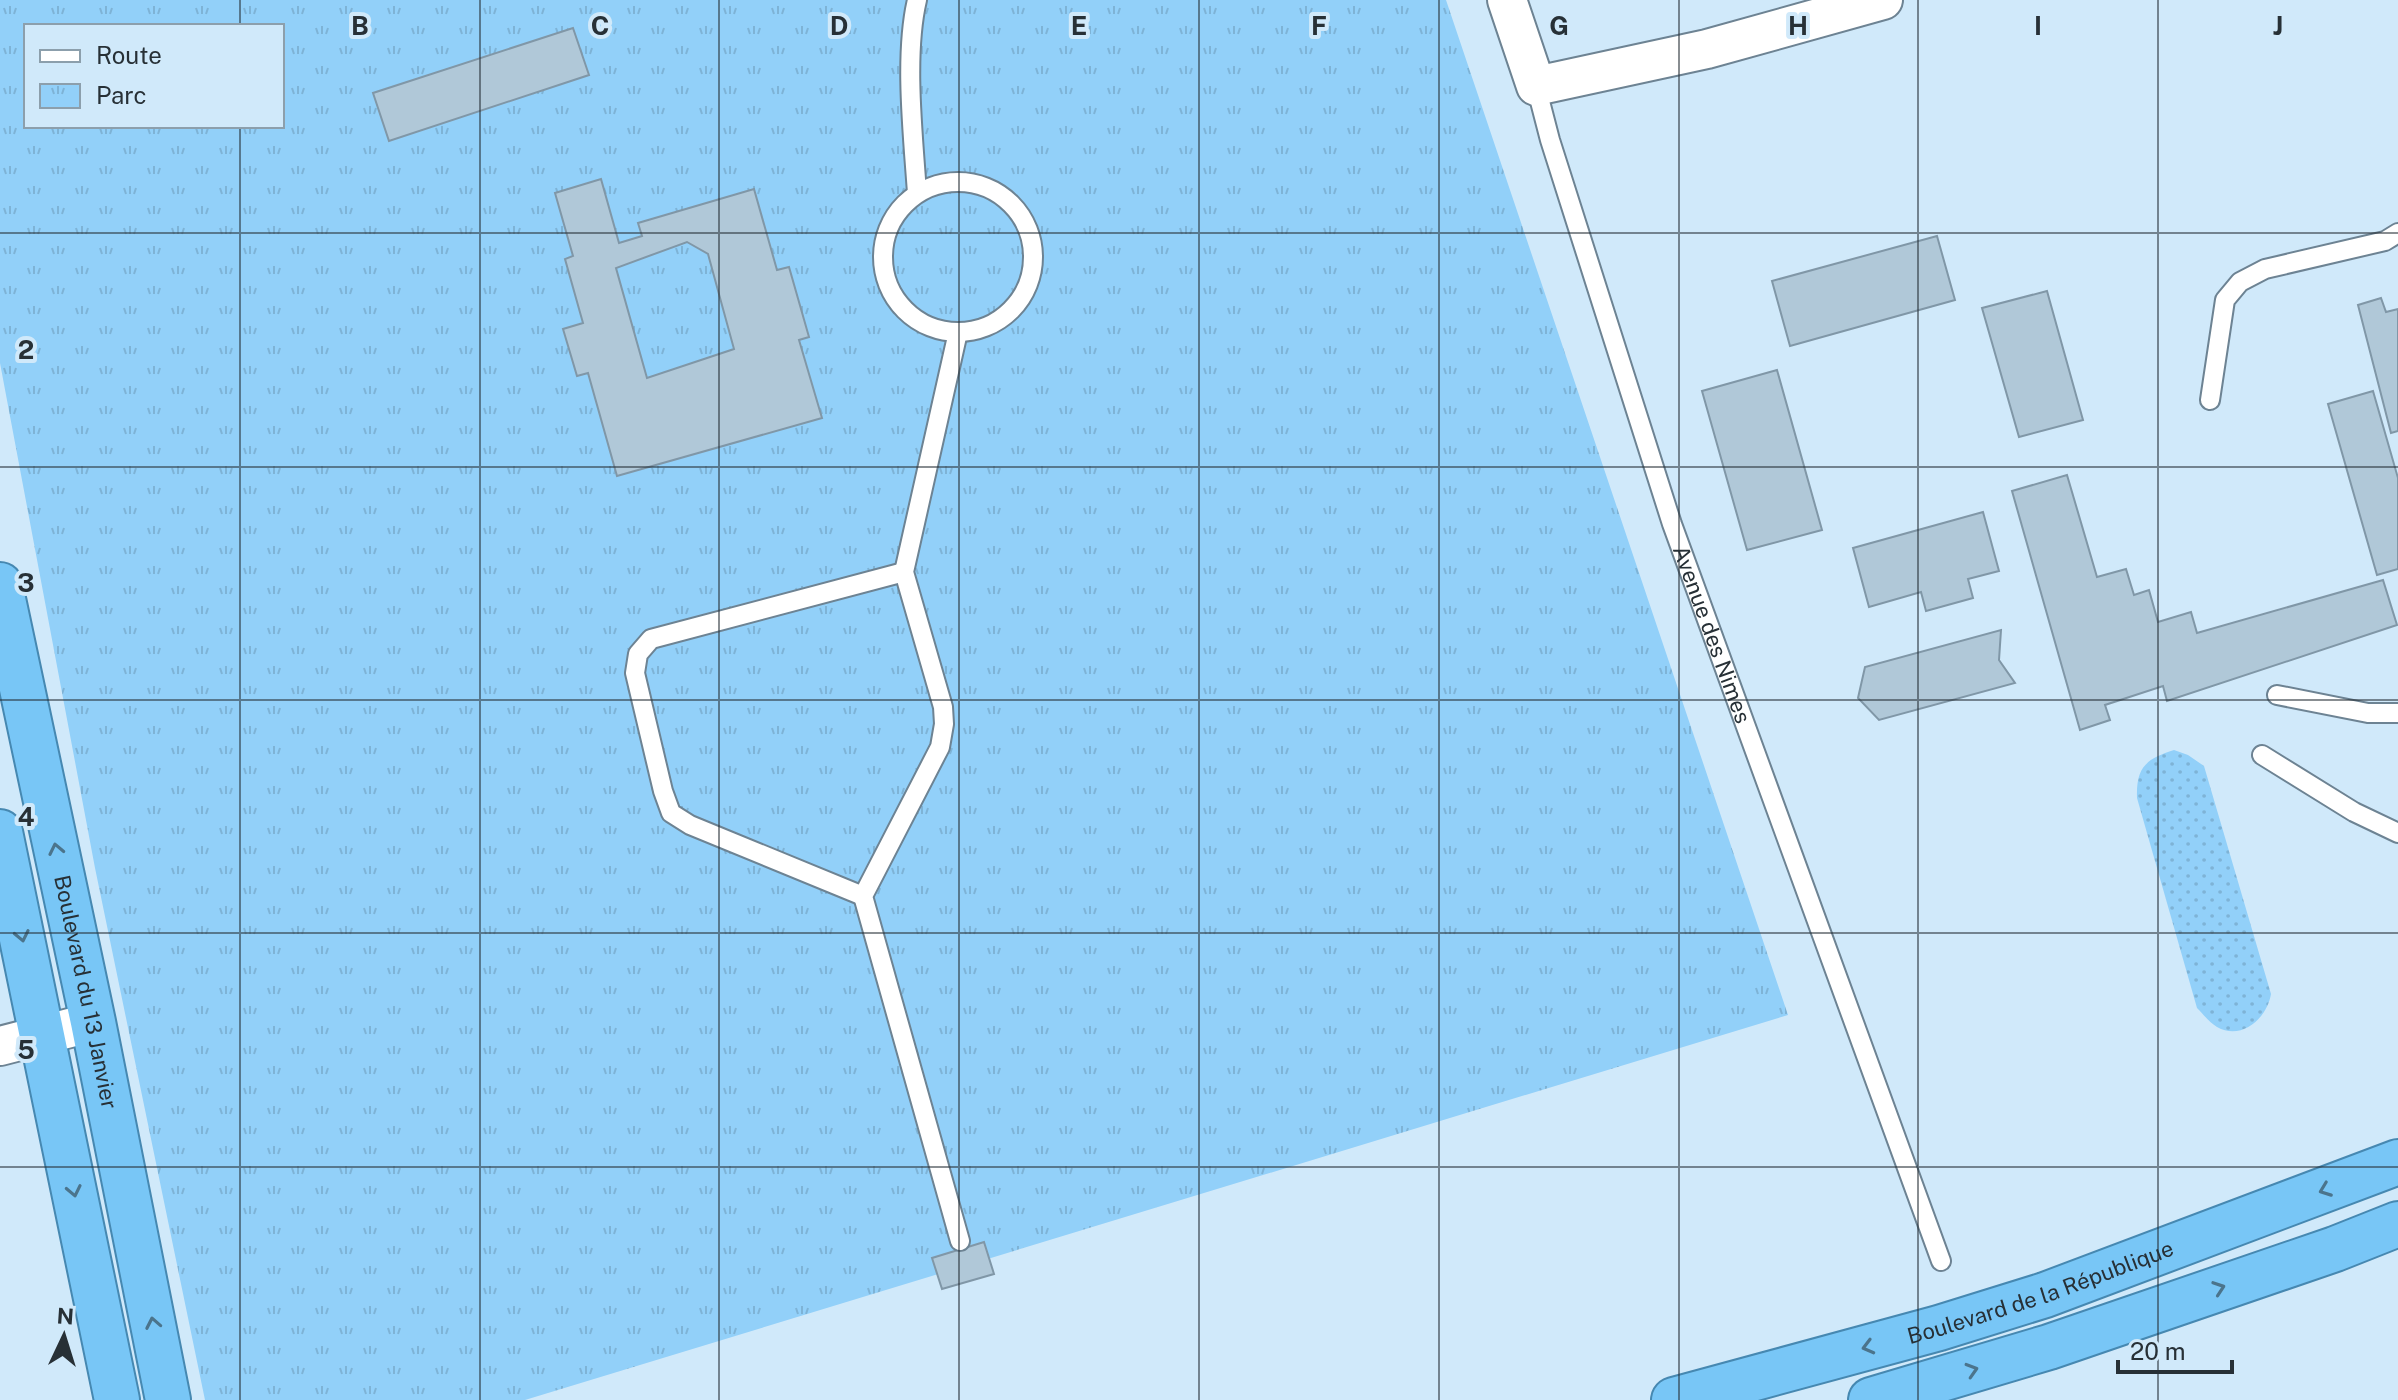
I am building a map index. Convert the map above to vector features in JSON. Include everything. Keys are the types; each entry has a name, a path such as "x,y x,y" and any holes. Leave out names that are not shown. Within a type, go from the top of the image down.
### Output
{"highway":[{"name":"Boulevard du 13 Janvier","path":"0,585 93,1022 168,1400"},
{"path":"0,832 117,1400"},
{"name":"Boulevard de la République","path":"1674,1400 1939,1328 2045,1295 2398,1162"},
{"path":"1871,1400 2049,1347 2335,1249 2398,1224"}],"street":[{"name":"Avenue des Nimes","path":"1507,0 1536,86"},
{"path":"1536,86 1707,49 1883,0"},
{"path":"0,1046 93,1022"}],"lane":[{"path":"917,0 913,17 911,112 917,193"},
{"name":"Avenue des Nimes","path":"1536,86 1554,154 1672,524 1941,1261"},
{"path":"958,181 980,184 999,193 1015,207 1027,226 1033,246 1033,268 1027,288 1015,306 999,320 979,329 958,332 936,329 916,320 900,306 888,287 882,267 882,246 889,225 901,207 917,193 936,184 958,181"},
{"path":"2210,400 2225,300 2240,282 2265,269 2385,241 2398,233"},
{"path":"958,332 904,572 943,707 944,724 940,747 863,896 960,1241"},
{"path":"863,896 690,825 671,813 635,673 638,654 651,639 904,572"},
{"path":"2277,695 2368,713 2398,713"},
{"path":"2262,755 2354,812 2398,833"}],"green space":[{"path":"0,0 1446,0 1788,1015 525,1400 205,1400 95,868 0,363"},
{"path":"2174,750 2204,766 2271,994 2259,1019 2244,1029 2226,1031 2217,1027 2197,1008 2137,798 2138,779 2145,766 2156,757"}],"building":[{"path":"573,28 589,75 389,141 373,93"},
{"path":"601,179 619,243 642,236 638,223 754,189 777,270 789,267 809,337 799,340 822,418 617,476 588,373 577,376 563,329 583,323 565,259 573,256 555,193","holes":["687,242 708,254 734,349 647,378 616,268"]},
{"path":"1937,236 1955,300 1790,346 1772,281"},
{"path":"2047,291 2083,420 2019,437 1982,308"},
{"path":"2381,298 2386,312 2398,309 2398,431 2391,433 2358,305"},
{"path":"1777,370 1822,530 1747,550 1702,391"},
{"path":"2373,391 2398,478 2398,569 2377,575 2328,404"},
{"path":"2067,475 2097,577 2126,569 2134,595 2149,590 2158,622 2191,612 2197,633 2383,580 2397,625 2167,701 2163,686 2105,705 2110,720 2080,730 2012,491"},
{"path":"1983,512 1999,571 1968,579 1973,598 1926,611 1921,592 1869,607 1853,548"},
{"path":"2001,630 1999,660 2015,683 1879,720 1858,698 1865,667"},
{"path":"984,1242 994,1274 942,1289 932,1258"}]}
